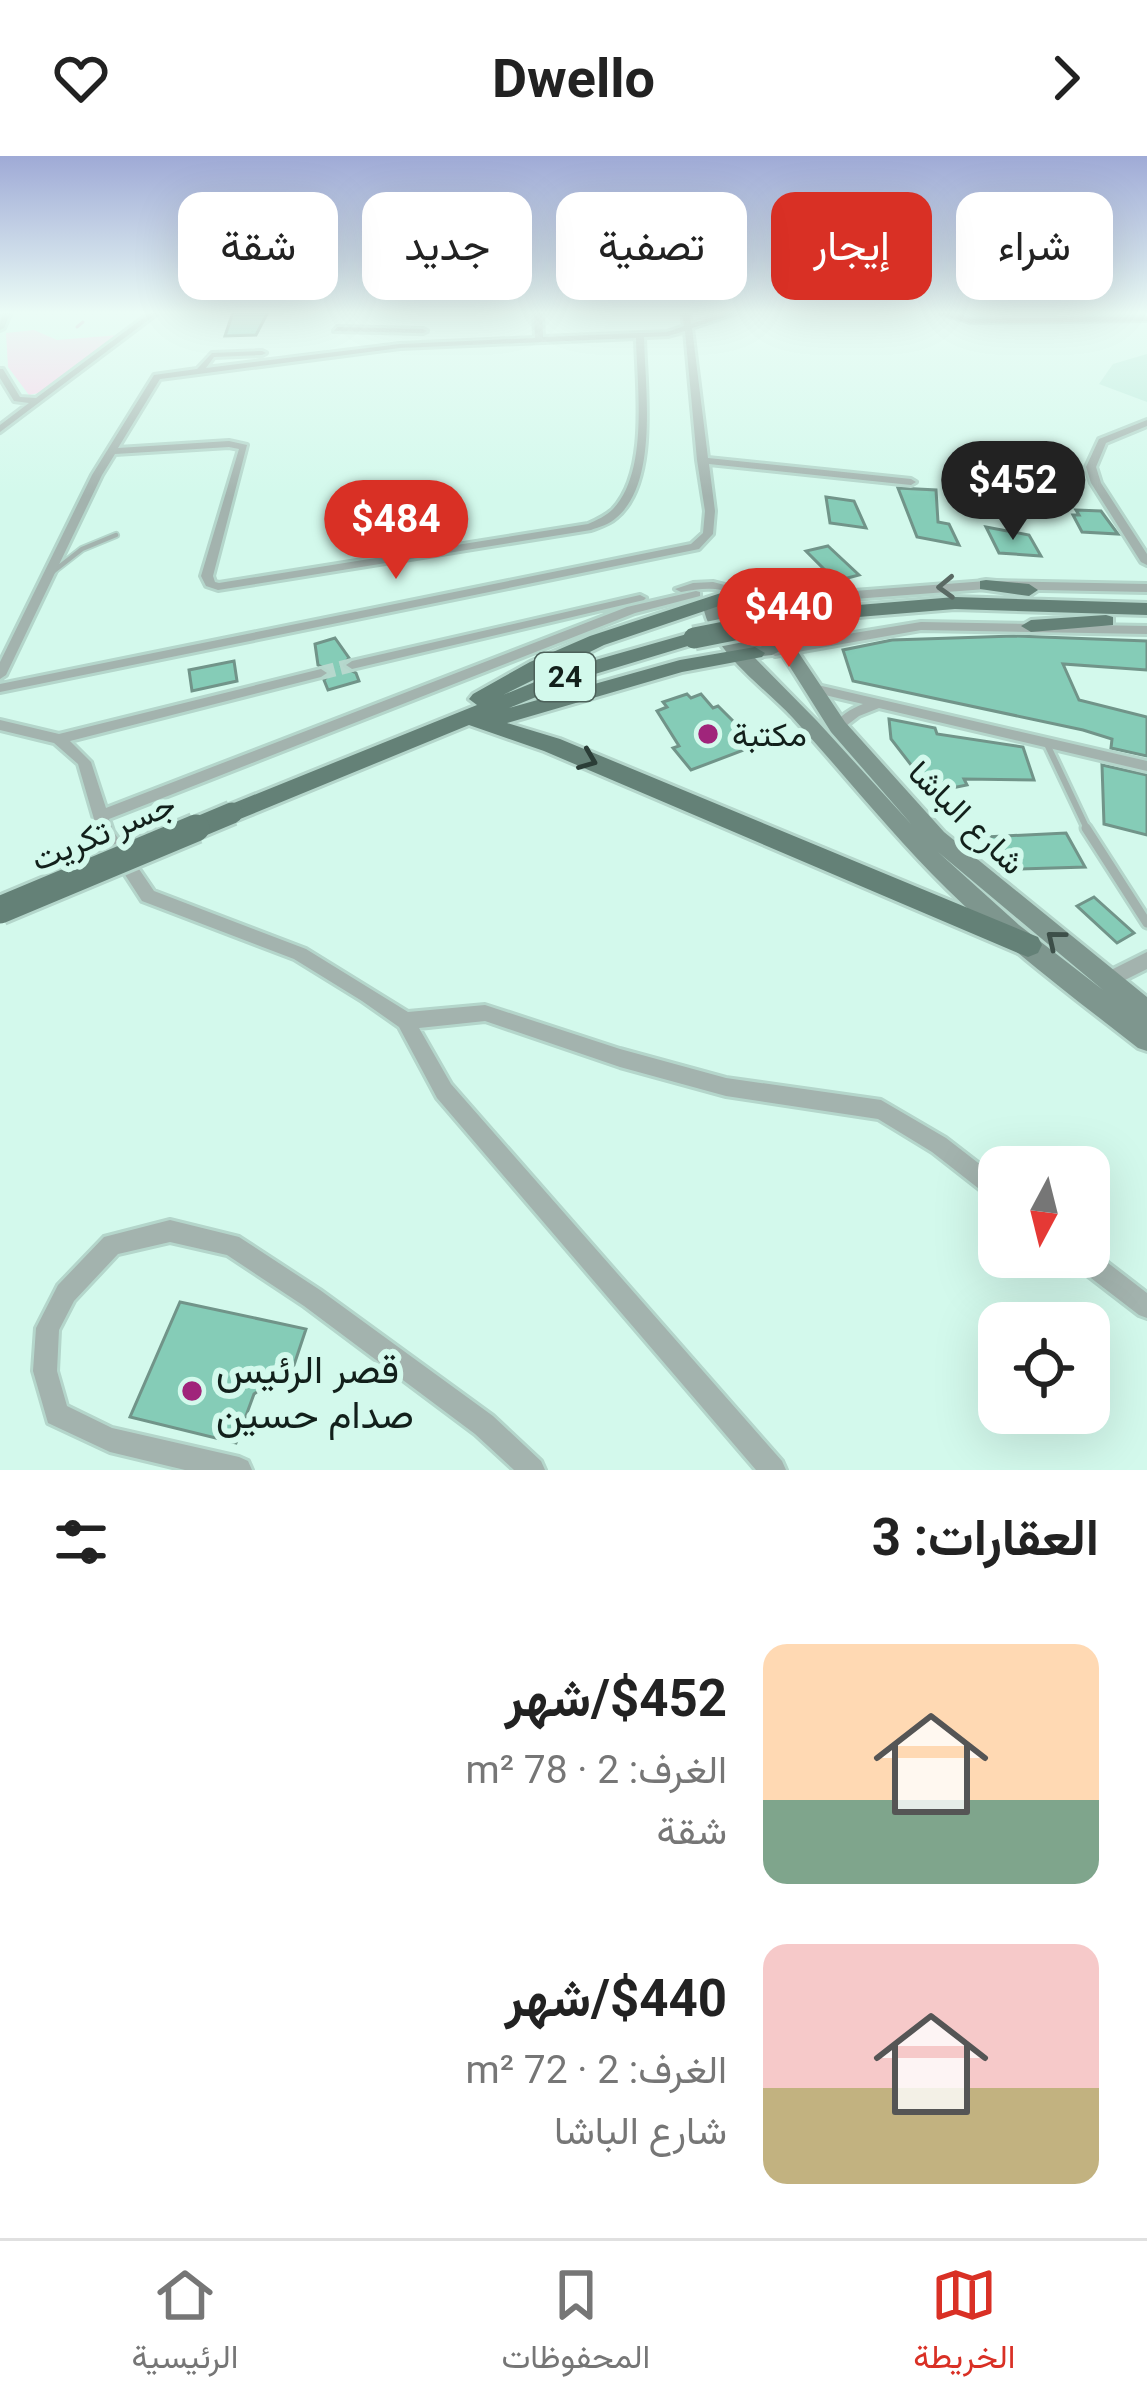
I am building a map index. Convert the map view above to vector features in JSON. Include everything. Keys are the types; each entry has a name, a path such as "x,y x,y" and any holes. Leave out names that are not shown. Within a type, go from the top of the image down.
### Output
{"main road":[{"name":"24","path":"986,594 1147,609"},
{"name":"24","path":"401,745 578,672 694,638 809,615 986,594 1147,599"},
{"path":"721,600 760,649 782,690 934,862 984,911 1028,945 1132,1010 1147,1039"},
{"path":"721,600 760,649"},
{"path":"401,745 508,681 645,622 721,600"},
{"path":"1031,626 1147,619"},
{"path":"440,729 514,717 663,670 760,649"},
{"name":"شارع الباشا","path":"760,649 813,688 838,727 936,838 1107,981 1132,1010"},
{"path":"478,722 552,745 1028,945"},
{"name":"جسر تكريت","path":"0,910 401,745"}],"street":[{"path":"2,373 16,399"},
{"path":"0,429 74,373"},
{"path":"0,675 111,451 150,382 169,373"},
{"path":"111,451 244,447 207,576 218,587 591,527 616,516 638,481 639,373"},
{"path":"0,688 694,547 710,527 693,373"},
{"path":"0,400 38,401"},
{"path":"1147,423 1102,441 1090,467 1147,562"},
{"path":"702,460 911,482"},
{"path":"102,816 631,610 721,600 1147,588"},
{"path":"352,665 721,600"},
{"path":"760,649 922,626 1147,630"},
{"path":"59,739 321,673"},
{"path":"813,688 1147,766"},
{"path":"838,727 854,713 881,703"},
{"path":"0,724 59,739 84,762 106,833 148,896 299,954 405,1022 444,1090 773,1470"},
{"path":"1107,981 1147,959"},
{"path":"405,1022 485,1013 726,1087 881,1110 978,1176"},
{"path":"239,1470 110,1440 57,1414 45,1372 47,1328 66,1293 112,1245 170,1231 231,1245 446,1397 532,1470"},
{"path":"1109,1278 1147,1307"}],"lane":[{"path":"44,579 82,549 116,535"},
{"path":"1045,739 1096,846 1147,923"}],"shaded area":[{"path":"13,373 68,373 43,392 29,395"},
{"path":"1106,373 1147,373 1147,402 1099,384"}],"building":[{"path":"898,488 936,490 938,522 949,524 959,545 917,537"},
{"path":"826,497 854,501 866,528 830,523"},
{"path":"1076,510 1101,511 1118,534 1082,532 1073,515 1079,515"},
{"path":"986,527 1029,535 1041,556 999,553"},
{"path":"828,546 859,575 836,581 806,551"},
{"path":"1014,636 1147,641 1147,670 1063,664 1079,700 1147,717 1147,756 1111,748 1112,739 1083,730 853,681 843,650 892,640"},
{"path":"335,638 349,658 342,666 356,673 359,681 328,690 324,680 331,672 318,665 315,644"},
{"path":"234,661 237,681 192,691 189,670"},
{"name":"مكتبة","path":"687,694 691,698 701,694 713,708 718,706 757,745 691,770 673,748 679,746 657,711 667,707 663,702"},
{"path":"889,719 935,728 937,734 1023,747 1034,780 964,779 967,785 932,792 891,739"},
{"path":"1102,765 1147,775 1147,835 1104,824"},
{"path":"1066,833 1085,867 1020,869 984,837"},
{"path":"1094,897 1134,933 1117,943 1077,906"},
{"path":"180,1302 306,1329 294,1365 254,1394 236,1443 130,1417"}],"tunnel":[{"path":"321,673 352,665"}],"place":[{"name":"مكتبة","path":"708,734"},
{"name":"قصر الرئيس صدام حسين","path":"192,1391"}]}
